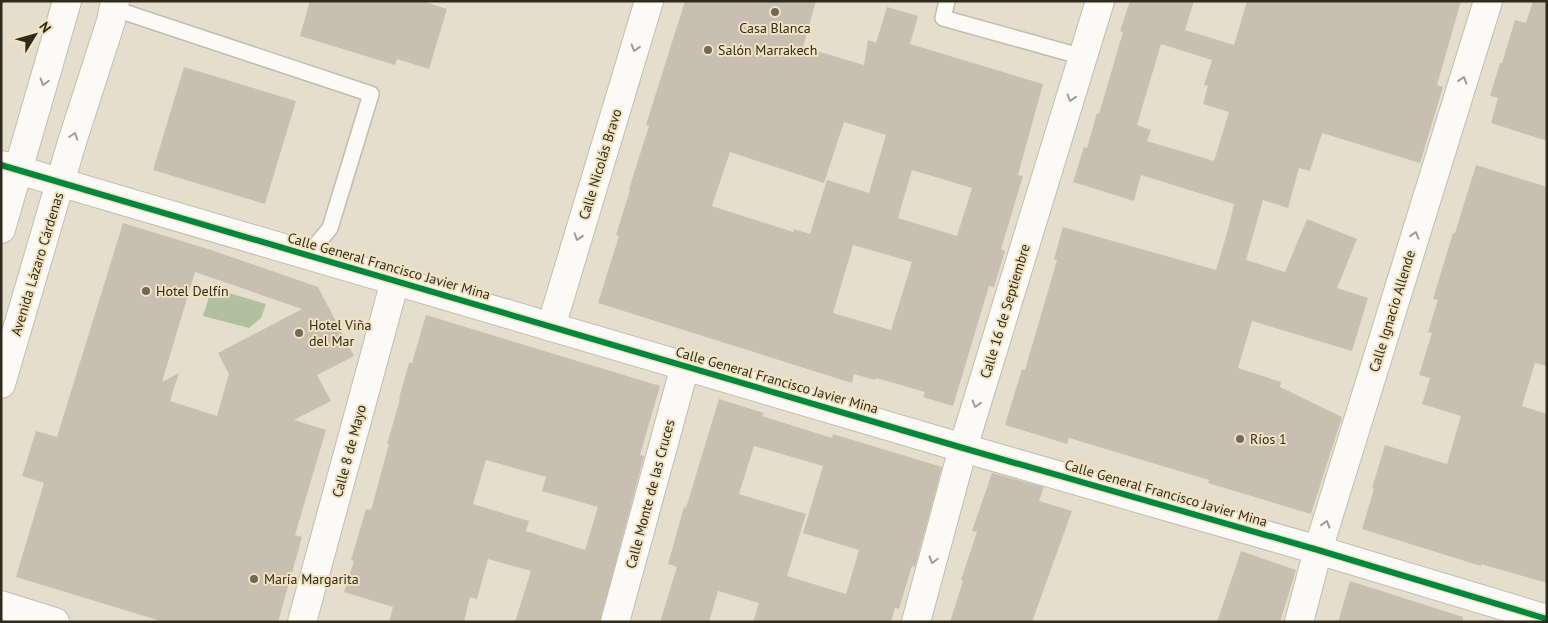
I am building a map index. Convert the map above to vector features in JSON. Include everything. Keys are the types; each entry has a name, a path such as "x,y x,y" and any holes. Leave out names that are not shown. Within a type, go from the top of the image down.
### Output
{"street":[{"path":"1,229 10,168 67,1"},
{"name":"Calle Nicolás Bravo","path":"551,327 649,1"},
{"name":"Calle 16 de Septiembre","path":"916,622 963,448 1100,1"},
{"name":"Calle Ignacio Allende","path":"1299,622 1318,550 1488,1"},
{"name":"Avenida Lázaro Cárdenas","path":"1,384 72,142 111,21 114,5"},
{"name":"Calle General Francisco Javier Mina","path":"10,168 963,448 1318,550 1547,619"},
{"name":"Calle 8 de Mayo","path":"302,622 395,281"},
{"name":"Calle Monte de las Cruces","path":"615,622 685,366"},
{"path":"1,605 55,622"}],"lane":[{"path":"948,1 943,18 1083,57"},
{"path":"114,5 371,94 330,228 308,255"}],"shaded area":[{"path":"212,288 266,304 261,318 249,328 203,316"}],"building":[{"path":"310,1 422,1 447,9 429,69 397,59 395,65 300,36"},
{"path":"685,1 816,1 803,47 864,65 868,40 876,43 887,7 918,16 910,44 1043,84 1018,175 1023,176 1001,249 1005,251 994,287 989,286 953,406 923,397 925,392 876,378 875,380 854,374 852,383 598,303 619,236 616,235 629,189 649,126 646,125","holes":["844,122 886,135 869,193 827,180 810,234 794,229 793,232 712,206 730,152 824,183","912,170 972,188 957,236 898,218","853,245 912,262 891,330 833,313"]},
{"path":"1130,1 1194,1 1185,30 1234,45 1247,1 1461,1 1437,85 1443,87 1420,163 1322,133 1310,171 1299,168 1288,208 1263,200 1246,260 1285,272 1307,219 1357,239 1337,288 1368,298 1352,351 1252,321 1238,368 1281,382 1280,387 1342,417 1311,514 1208,483 1209,480 1069,438 1067,444 1005,425 1022,369 1025,370 1057,260 1054,259 1063,227 1216,270 1229,226 1234,204 1141,175 1134,201 1073,182 1084,147 1087,148 1097,113 1099,114 1123,32 1120,31","holes":["1161,44 1212,60 1204,85 1208,86 1203,104 1229,112 1214,161 1147,141 1151,130 1137,125"]},
{"path":"1533,1 1547,1 1547,141 1491,123 1498,98 1490,96 1500,63 1502,63 1515,20 1526,23"},
{"path":"184,67 296,101 265,204 153,170"},
{"path":"1476,165 1547,187 1547,366 1535,363 1522,406 1547,414 1547,583 1481,564 1481,566 1362,529 1385,445 1447,464 1461,416 1422,404 1430,378 1419,375 1432,333 1428,332 1438,300 1433,299"},
{"path":"123,223 211,250 318,287 354,356 317,375 331,401 294,420 326,430 295,535 302,537 278,622 164,622 16,577 44,483 22,476 36,431 57,437","holes":["195,272 302,309 218,353 229,374 217,416 170,401 179,373 162,382"]},
{"path":"426,315 660,386 640,455 644,456 600,622 515,622 531,571 488,559 477,599 470,597 464,622 389,622 393,607 344,592 354,561 351,560 366,509 371,510 409,363 412,363","holes":["486,460 546,477 542,491 598,507 585,550 526,531 529,521 473,504"]},
{"path":"719,399 764,413 762,416 832,438 833,434 942,467 915,567 912,566 899,609 895,608 891,622 753,622 759,603 718,591 709,622 660,622 677,567 668,564 684,507 686,508","holes":["754,446 823,466 803,533 859,550 846,594 787,576 806,514 739,494"]},
{"path":"992,473 1044,487 1039,501 1072,511 1032,622 950,622 963,581 961,580 977,532 972,531"},
{"path":"1241,551 1296,570 1280,622 1217,622"},
{"path":"1350,581 1463,617 1463,622 1338,622"}],"cycle path":[{"path":"1,165 963,448 1318,550 1547,619"}],"place":[{"name":"Casa Blanca","path":"775,12"},
{"name":"Salón Marrakech","path":"708,50"},
{"name":"Hotel Delfín","path":"146,291"},
{"name":"Hotel Viña del Mar","path":"299,333"},
{"name":"Ríos 1","path":"1240,439"},
{"name":"María Margarita","path":"254,579"}]}
